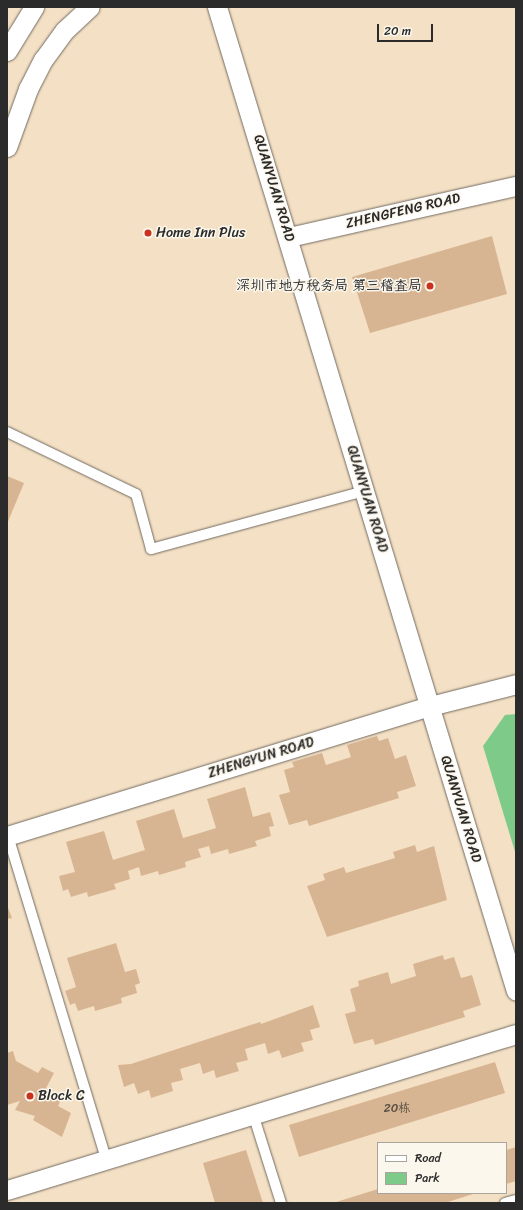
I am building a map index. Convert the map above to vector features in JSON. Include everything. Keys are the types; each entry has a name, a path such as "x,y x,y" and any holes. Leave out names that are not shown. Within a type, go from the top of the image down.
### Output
{"street":[{"path":"7,51 34,7"},
{"path":"7,147 28,89 43,60 64,31 90,7"},
{"name":"QUANYUAN ROAD","path":"217,7 289,237 516,991"},
{"name":"ZHENGFENG ROAD","path":"289,237 516,186"},
{"name":"ZHENGYUN ROAD","path":"8,836 430,706 516,684"},
{"path":"7,1190 516,1034"}],"lane":[{"path":"7,432 136,494 151,548 365,491"},
{"path":"8,836 106,1160"},
{"path":"254,1114 281,1203"},
{"path":"505,1203 516,1200"}],"green space":[{"path":"516,714 516,855 483,746 505,715"}],"building":[{"name":"深圳市地方税务局 第三稽查局","path":"492,236 507,294 370,333 352,277"},
{"path":"7,476 24,483 7,524"},
{"path":"377,736 379,741 388,738 395,759 406,755 416,786 397,792 399,798 309,826 307,820 289,825 279,795 290,792 284,770 294,767 292,762 322,753 326,765 351,757 347,745"},
{"path":"245,787 253,817 270,812 274,826 269,827 271,836 255,841 257,846 229,854 228,849 211,854 209,846 198,849 201,857 185,862 186,867 159,875 158,871 141,876 139,867 128,871 130,879 114,884 116,889 88,897 87,892 71,897 68,889 63,891 59,876 75,872 66,842 104,831 113,860 145,850 136,821 174,809 183,838 200,833 216,828 207,799"},
{"path":"415,845 417,852 434,846 447,900 327,937 307,886 325,880 323,874 344,867 346,873 395,858 393,852"},
{"path":"7,905 12,918 7,919"},
{"path":"116,943 125,972 136,969 140,983 135,985 137,993 121,998 122,1003 95,1011 94,1006 78,1011 75,1003 70,1005 65,991 76,987 67,958"},
{"path":"443,955 444,960 454,957 461,978 472,975 481,1005 463,1011 465,1017 375,1045 373,1039 354,1044 345,1014 356,1011 350,989 359,986 358,981 388,972 391,984 416,976 413,964"},
{"path":"313,1005 320,1027 310,1030 313,1040 301,1043 304,1051 282,1058 279,1050 268,1054 265,1043 245,1049 248,1060 236,1063 239,1071 216,1078 214,1070 203,1074 200,1063 180,1069 183,1080 171,1083 173,1091 151,1098 149,1090 138,1094 134,1083 124,1087 118,1065 131,1064 260,1022 261,1024"},
{"name":"Block C","path":"13,1051 16,1061 38,1073 42,1067 54,1073 44,1092 61,1100 58,1106 71,1113 62,1137 33,1120 35,1116 15,1110 20,1101 7,1105 7,1053"},
{"path":"495,1062 505,1093 299,1157 289,1125"},
{"path":"516,1147 516,1181 507,1184 507,1150"},
{"path":"246,1150 263,1203 215,1203 203,1163"},
{"path":"377,1189 377,1194 473,1194 445,1203 333,1203"}],"place":[{"name":"Home Inn Plus","path":"148,233"},
{"name":"深圳市地方税务局 第三稽查局","path":"430,286"},
{"name":"Block C","path":"30,1096"}]}
